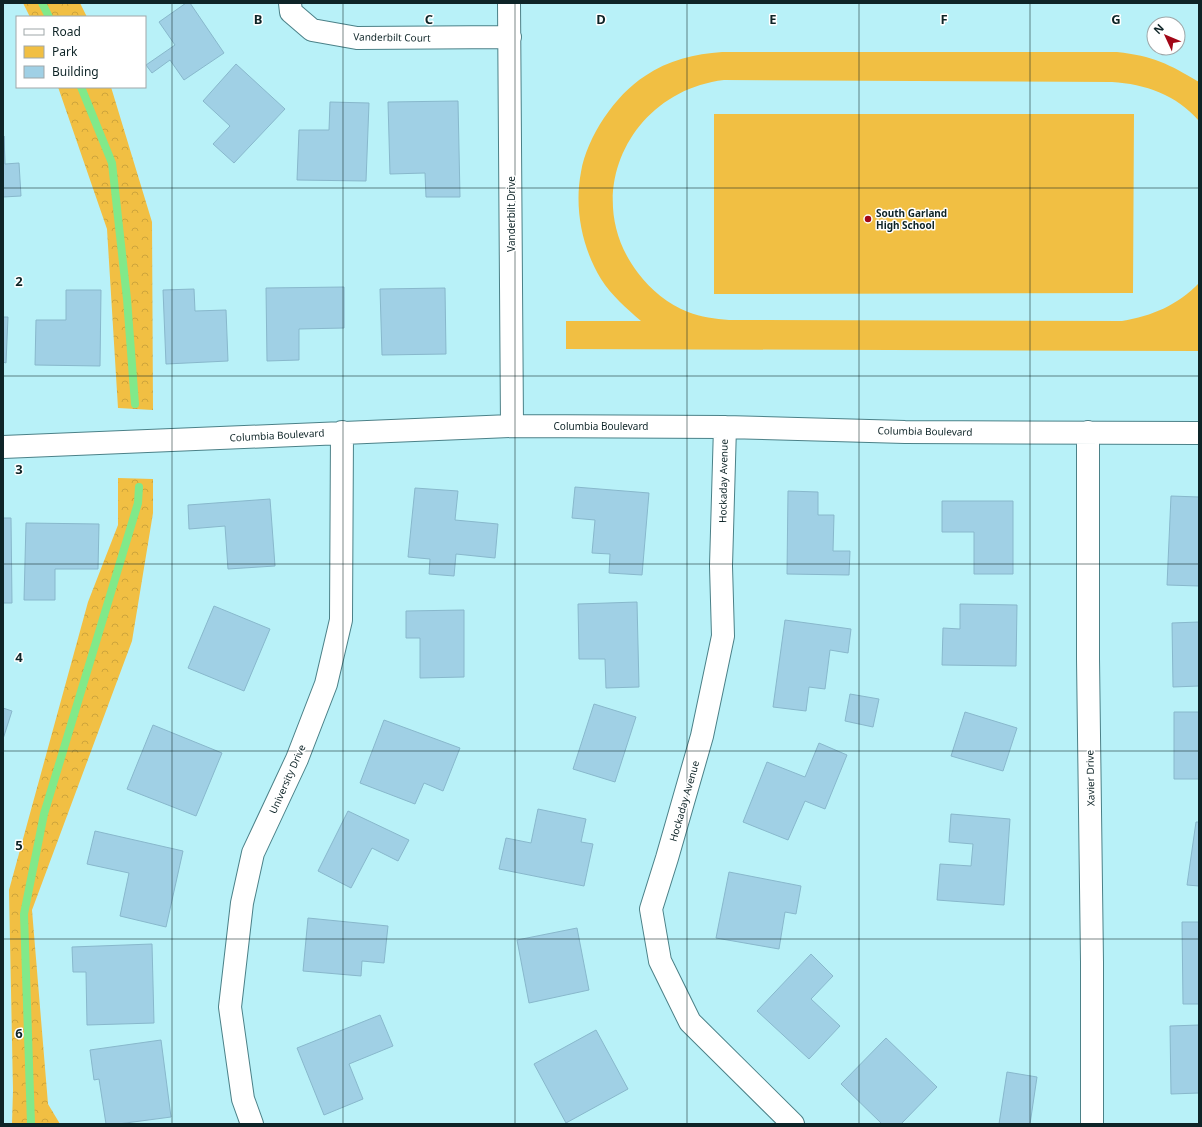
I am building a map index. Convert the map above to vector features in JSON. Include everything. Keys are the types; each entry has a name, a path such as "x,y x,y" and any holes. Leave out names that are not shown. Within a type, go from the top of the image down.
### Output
{"street":[{"name":"Vanderbilt Court","path":"290,3 291,12 312,30 357,38 510,37"},
{"name":"Vanderbilt Drive","path":"509,3 512,426"},
{"name":"Columbia Boulevard","path":"3,448 342,432 512,426 725,427 905,432 1199,433"},
{"name":"Hockaday Avenue","path":"725,427 721,566 723,636 702,736 667,858 650,909 660,960 690,1022 793,1124"},
{"name":"University Drive","path":"252,1124 243,1099 230,1007 242,903 253,853 296,759 326,684 341,620 342,432"},
{"name":"Xavier Drive","path":"1088,432 1088,659 1092,962 1092,1124"}],"green space":[{"path":"23,3 80,3 86,16 30,16"},
{"path":"722,52 1117,52 1141,56 1160,62 1179,70 1199,82 1199,121 1181,104 1160,92 1136,85 1112,82 724,80 691,88 663,104 640,126 624,152 614,181 613,212 621,243 643,279 654,291 674,305 698,315 729,320 1122,321 1154,313 1182,298 1199,283 1199,351 566,349 566,321 641,321 620,302 605,285 594,267 584,241 579,214 579,186 584,159 596,131 613,105 623,94 654,70 672,62 692,56"},
{"path":"58,88 111,88 152,222 153,410 118,408 107,229"},
{"path":"714,114 1134,114 1133,293 714,294"},
{"path":"118,478 153,479 153,513 132,641 32,910 48,1104 60,1124 12,1124 13,1090 9,890 88,602 118,525"}],"building":[{"path":"186,3 190,3 224,53 184,80 170,60 152,73 146,65 175,45 159,22"},
{"path":"236,64 285,109 234,163 213,144 230,126 203,101"},
{"path":"458,101 460,197 426,197 425,173 390,174 388,102"},
{"path":"330,102 369,103 366,181 297,180 299,130 329,130"},
{"path":"4,136 5,164 19,163 21,196 3,197"},
{"path":"344,287 344,328 299,329 299,360 267,361 266,288"},
{"path":"445,288 446,354 382,355 380,289"},
{"path":"194,289 195,311 226,310 228,361 166,364 163,290"},
{"path":"66,290 101,290 100,366 35,365 36,320 66,320"},
{"path":"3,317 8,317 6,363 3,362"},
{"path":"575,487 649,493 642,575 609,573 610,554 592,553 595,520 572,518"},
{"path":"415,488 458,491 455,520 498,524 495,558 456,554 454,576 429,574 430,559 408,557"},
{"path":"788,491 818,492 818,515 834,515 833,551 850,551 849,575 787,574"},
{"path":"1171,496 1199,497 1199,586 1167,585"},
{"path":"270,499 275,566 228,569 225,526 189,529 188,505"},
{"path":"942,501 1013,501 1013,574 974,574 974,532 942,532"},
{"path":"3,518 11,518 12,603 3,603"},
{"path":"26,523 99,524 98,569 55,569 55,600 24,600"},
{"path":"637,602 639,687 606,688 605,659 579,659 578,604"},
{"path":"960,604 1017,605 1016,666 942,665 943,628 960,629"},
{"path":"214,606 270,629 244,691 188,668"},
{"path":"464,610 464,677 420,678 420,638 406,638 406,611"},
{"path":"785,620 851,629 848,653 830,650 825,689 809,687 806,711 773,707"},
{"path":"1199,622 1199,686 1173,687 1172,623"},
{"path":"850,694 879,699 873,727 845,721"},
{"path":"594,704 636,717 615,782 573,769"},
{"path":"3,708 12,711 3,739"},
{"path":"965,712 1017,728 1003,771 951,756"},
{"path":"1174,712 1199,712 1199,779 1174,779"},
{"path":"384,720 460,748 443,791 424,783 415,804 360,783"},
{"path":"153,725 222,753 196,816 127,789"},
{"path":"819,743 847,755 825,809 805,801 788,840 743,822 767,762 805,777"},
{"path":"538,809 586,819 581,842 593,844 584,886 499,869 506,838 531,843"},
{"path":"348,811 409,840 398,861 372,848 351,888 318,871"},
{"path":"951,814 1010,819 1004,905 937,900 940,864 971,866 973,844 949,842"},
{"path":"1196,822 1199,822 1199,886 1187,885"},
{"path":"95,831 183,851 166,927 120,916 129,873 87,864"},
{"path":"729,872 801,886 796,914 785,912 779,949 716,938"},
{"path":"308,918 388,926 384,963 362,961 361,976 303,971"},
{"path":"1182,922 1199,922 1199,1004 1183,1004"},
{"path":"577,928 589,990 529,1003 517,940"},
{"path":"152,944 154,1023 87,1025 86,972 73,972 72,947"},
{"path":"811,954 833,976 811,999 840,1026 809,1059 757,1011"},
{"path":"380,1015 393,1046 349,1064 363,1099 324,1115 297,1048"},
{"path":"1199,1025 1199,1093 1171,1094 1170,1026"},
{"path":"596,1030 628,1089 566,1123 534,1064"},
{"path":"886,1038 937,1087 901,1124 882,1124 841,1084"},
{"path":"161,1040 171,1117 118,1124 106,1124 99,1079 94,1080 90,1050"},
{"path":"1007,1072 1037,1077 1030,1124 999,1124"}],"waterway":[{"path":"42,3 48,16"},
{"path":"81,88 112,163 127,299 135,404"},
{"path":"31,1124 24,914 44,814 138,503 139,487"}],"place":[{"name":"South Garland High School","path":"868,219"}]}
